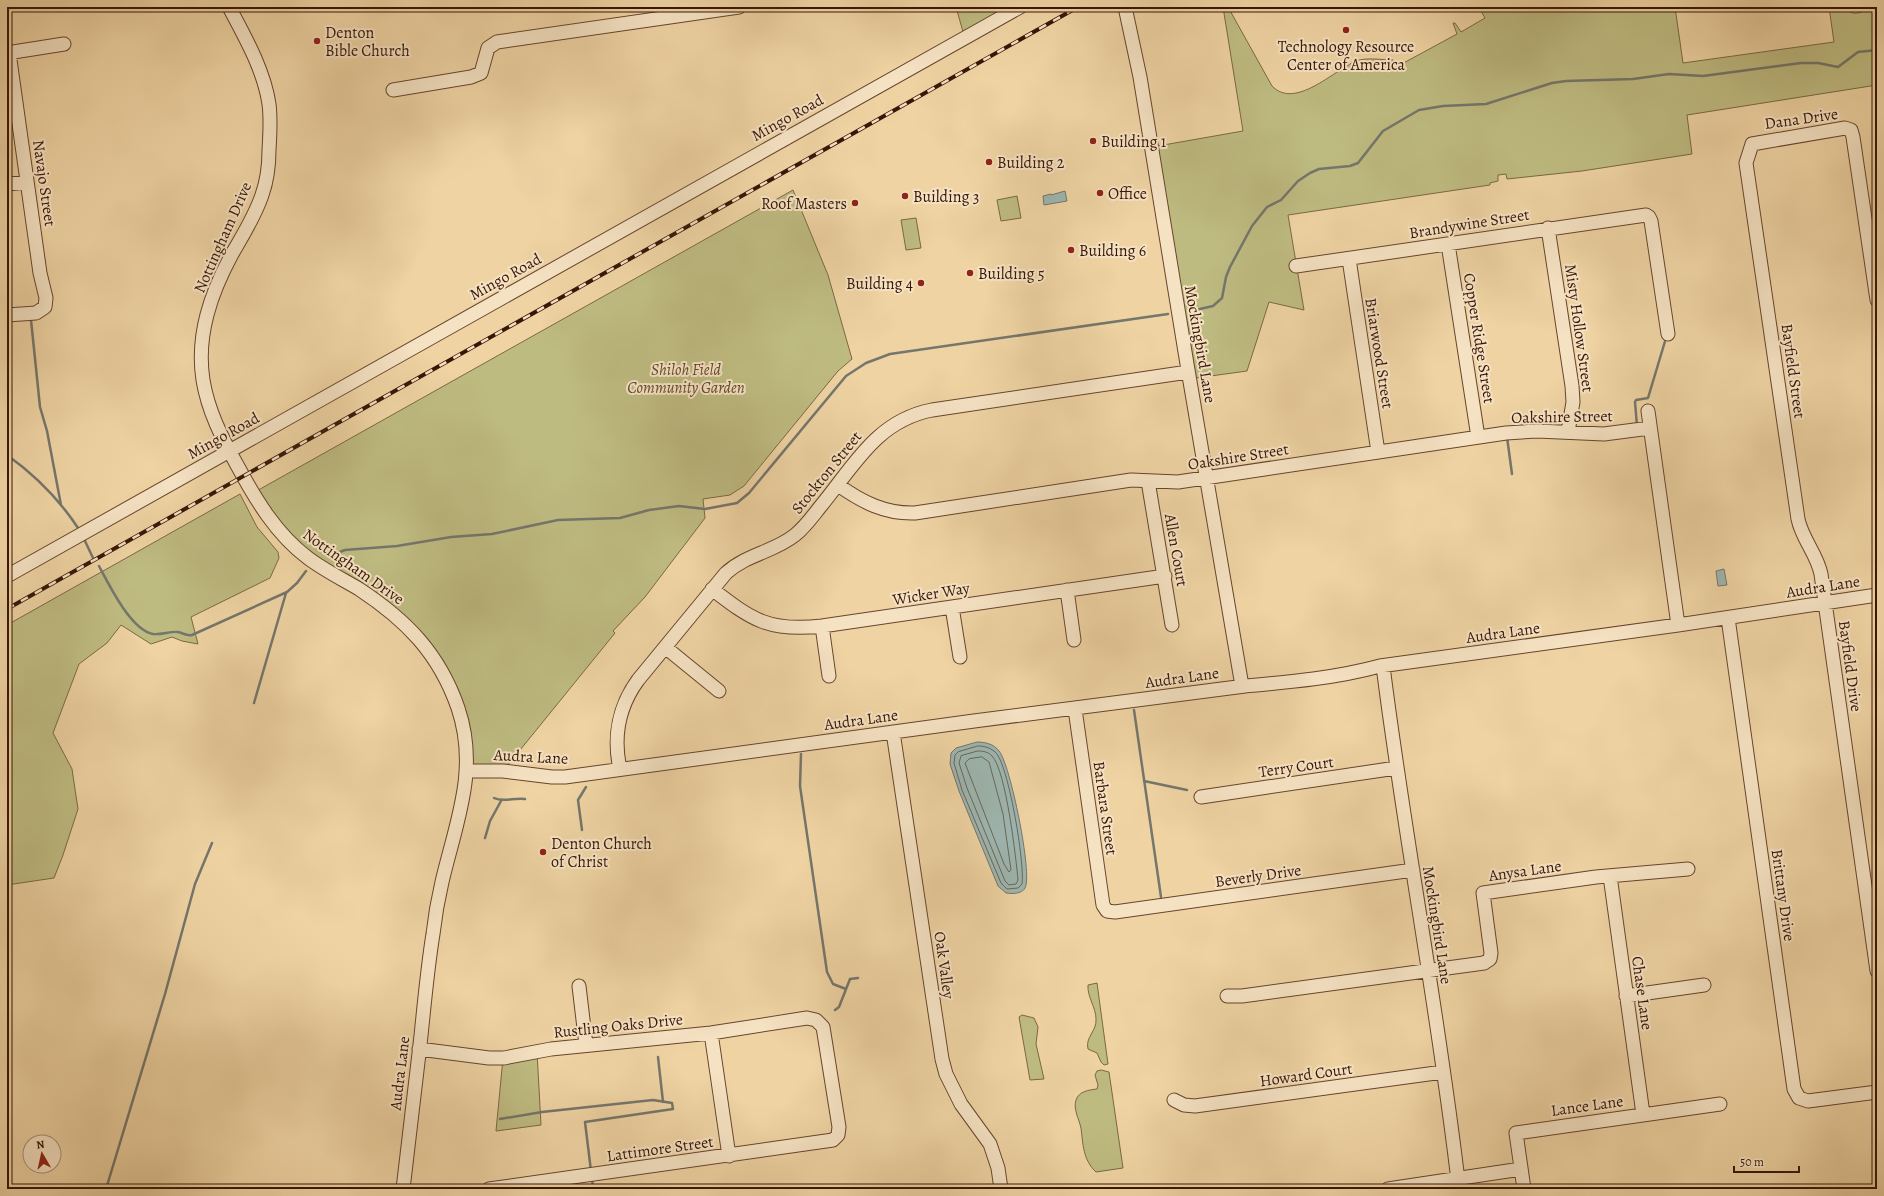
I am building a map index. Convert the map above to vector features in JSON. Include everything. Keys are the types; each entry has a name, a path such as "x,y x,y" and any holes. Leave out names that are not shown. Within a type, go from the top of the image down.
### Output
{"street":[{"name":"Nottingham Drive","path":"229,7 260,73 268,100 270,122 269,168 262,194 253,217 217,284 203,328 201,352 203,380 211,415 229,451 264,513 296,548 310,559 390,611 408,626 429,651 441,670 458,708 464,736 467,771"},
{"path":"393,90 471,77 481,73 488,48 497,42 739,7"},
{"name":"Mingo Road","path":"7,576 1020,7"},
{"name":"Mockingbird Lane","path":"1125,7 1140,77 1188,372 1242,686"},
{"path":"8,53 64,44"},
{"name":"Navajo Street","path":"7,315 36,313 44,307 46,298 8,53"},
{"name":"Dana Drive","path":"1755,142 1845,128 1851,130 1877,300"},
{"name":"Bayfield Street","path":"1755,142 1751,146 1746,163 1797,511 1801,528 1820,569 1825,603"},
{"path":"7,184 27,182"},
{"name":"Brandywine Street","path":"1296,266 1548,228 1641,215 1648,216 1651,221 1668,334"},
{"name":"Misty Hollow Street","path":"1548,228 1572,386 1573,402 1568,432"},
{"name":"Copper Ridge Street","path":"1448,244 1478,437"},
{"name":"Briarwood Street","path":"1348,259 1378,452"},
{"name":"Stockton Street","path":"620,769 617,740 622,709 634,686 712,589 737,564 785,542 796,533 838,485 876,438 895,423 916,414 932,410 1188,372"},
{"path":"1648,411 1678,625"},
{"name":"Oakshire Street","path":"838,485 868,504 893,511 911,513 1123,481 1168,483 1207,478 1527,431 1604,434 1650,428"},
{"name":"Allen Court","path":"1148,481 1172,625"},
{"name":"Wicker Way","path":"712,589 740,611 768,625 789,628 822,626 1165,576"},
{"path":"1067,590 1074,640"},
{"name":"Audra Lane","path":"403,1189 436,914 441,884 464,797 467,771 503,771 558,777 1242,686 1266,685 1322,678 1361,672 1383,666 1728,618 1877,595"},
{"name":"Bayfield Drive","path":"1825,603 1877,971"},
{"path":"952,607 960,657"},
{"name":"Brittany Drive","path":"1728,618 1794,1089 1799,1098 1808,1101 1877,1092"},
{"path":"822,626 829,676"},
{"path":"665,647 719,691"},
{"name":"Mockingbird Lane","path":"1383,666 1396,768 1429,971 1458,1184"},
{"name":"Barbara Street","path":"1075,709 1104,905 1107,911"},
{"name":"Oak Valley","path":"893,732 942,1059 946,1074 961,1104 990,1144 998,1168 1002,1189"},
{"name":"Terry Court","path":"1201,797 1396,768"},
{"name":"Anysa Lane","path":"1227,996 1242,996 1480,964 1490,959 1491,950 1483,893 1610,876 1688,869"},
{"name":"Beverly Drive","path":"1107,911 1115,912 1413,870"},
{"name":"Chase Lane","path":"1610,876 1643,1114"},
{"path":"1626,996 1704,985"},
{"path":"579,986 586,1045"},
{"name":"Rustling Oaks Drive","path":"419,1049 490,1058 504,1058 547,1050 710,1033 807,1018 819,1022 824,1030 839,1127 836,1138"},
{"path":"710,1033 729,1156"},
{"name":"Howard Court","path":"1174,1100 1184,1105 1195,1106 1443,1072"},
{"name":"Lance Lane","path":"1524,1189 1516,1133 1720,1104"},
{"name":"Lattimore Street","path":"489,1189 729,1156 824,1142 836,1138"},
{"path":"1388,1189 1458,1184 1521,1169"}],"green space":[{"path":"956,7 1017,7 965,39"},
{"path":"1223,7 1228,7 1272,86 1281,92 1292,94 1314,86 1356,61 1370,59 1393,60 1398,66 1457,34 1453,23 1455,23 1461,32 1485,18 1481,11 1483,7 1675,7 1683,63 1834,42 1829,7 1845,7 1849,11 1856,13 1877,7 1877,85 1687,115 1692,154 1582,171 1507,179 1506,174 1498,175 1498,181 1490,183 1490,185 1288,215 1304,310 1269,302 1247,371 1189,379 1152,147 1243,131"},
{"name":"Shiloh Field Community Garden","path":"793,190 828,275 852,359 838,371 744,486 730,495 703,499 705,518 645,597 613,631 615,633 503,771 467,771 461,722 415,634 310,559 253,493"},
{"path":"1017,196 1021,218 1001,221 997,200"},
{"path":"916,218 921,248 906,250 901,220"},
{"path":"240,494 257,527 278,552 279,558 270,578 191,617 198,644 182,641 172,637 151,644 121,625 107,643 79,664 53,733 72,769 78,809 54,878 7,885 7,625"},
{"path":"1097,983 1108,1064 1104,1065 1097,1053 1088,1049 1089,1037 1096,1023 1096,1015 1089,994 1088,985"},
{"path":"1022,1015 1034,1018 1038,1027 1036,1044 1044,1079 1030,1080 1019,1017"},
{"path":"537,1052 541,1125 496,1131 503,1058"},
{"path":"1101,1070 1109,1072 1123,1168 1096,1172 1088,1162 1084,1152 1081,1128 1075,1103 1077,1097 1082,1093 1097,1089 1098,1085 1095,1075 1097,1071"}],"water":[{"path":"1065,191 1067,201 1044,205 1043,196"},
{"path":"1724,569 1727,585 1718,586 1716,571"},
{"path":"977,742 989,744 999,751 1004,760 1009,776 1019,819 1026,863 1027,879 1025,888 1019,892 1006,893 998,886 959,791 950,764 951,753 956,748"}],"waterway":[{"path":"1191,311 1213,306 1222,298 1226,277 1230,267 1252,226 1267,207 1281,200 1298,181 1310,173 1319,169 1350,166 1358,163 1383,131 1419,110 1443,106 1486,104 1552,83 1566,81 1633,79 1669,74 1703,76 1801,63 1818,63 1838,67 1858,52 1877,50"},
{"path":"332,555 345,550 397,546 451,537 492,534 558,520 620,518 649,510 679,506 705,509 737,503 749,493 846,376 866,363 890,354 1168,314"},
{"path":"31,320 40,407 47,431 61,505"},
{"path":"1637,426 1635,402 1636,400 1648,398 1666,338"},
{"path":"1507,437 1512,474"},
{"path":"7,455 55,497 78,528"},
{"path":"85,541 93,558"},
{"path":"99,566 115,595 129,616 145,631 153,634 178,632 192,635 287,592"},
{"path":"254,703 286,593 297,583 306,571"},
{"path":"1134,710 1161,897"},
{"path":"801,754 800,786 827,972 833,984 846,989"},
{"path":"1144,781 1187,790"},
{"path":"582,830 578,800 586,787"},
{"path":"494,798 502,800 525,799"},
{"path":"485,838 490,821 501,801"},
{"path":"106,1189 165,994 195,884 212,843"},
{"path":"835,1010 839,1007 850,979 858,978"},
{"path":"658,1057 663,1102"},
{"path":"500,1119 542,1112 653,1100 672,1103 673,1109 585,1122 591,1171"},
{"path":"592,1178 593,1189"}],"railway":[{"path":"7,609 1078,7"}],"place":[{"name":"Technology Resource Center of America","path":"1346,30"},
{"name":"Denton Bible Church","path":"317,41"},
{"name":"Building 1","path":"1093,141"},
{"name":"Building 2","path":"989,162"},
{"name":"Office","path":"1100,193"},
{"name":"Building 3","path":"905,196"},
{"name":"Roof Masters","path":"855,203"},
{"name":"Building 6","path":"1071,250"},
{"name":"Building 5","path":"970,273"},
{"name":"Building 4","path":"921,283"},
{"name":"Denton Church of Christ","path":"543,852"}]}
